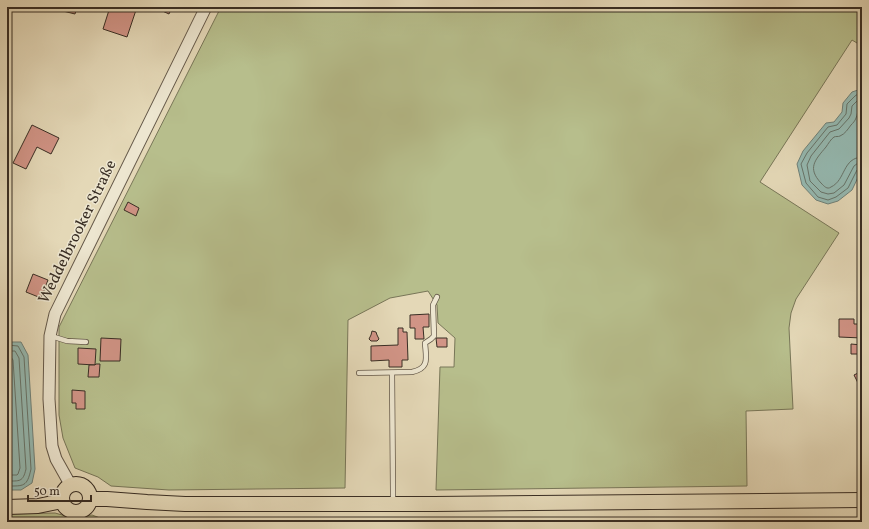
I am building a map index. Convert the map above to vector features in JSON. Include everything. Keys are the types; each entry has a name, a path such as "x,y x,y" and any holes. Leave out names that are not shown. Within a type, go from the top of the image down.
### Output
{"main road":[{"path":"70,484 77,484 85,487 90,494 90,499 87,507 80,512 67,509 62,501 63,493 70,484"},
{"path":"90,499 185,504 393,504 862,500"},
{"path":"7,507 38,506 62,501"}],"street":[{"name":"Weddelbrooker Straße","path":"70,484 56,459 52,446 49,399 50,336 55,314 206,7"}],"lane":[{"path":"359,373 412,372 424,367 426,360 425,342 431,340 434,336 433,306 437,297"},
{"path":"50,336 67,341 86,342"},
{"path":"392,373 393,504"}],"green space":[{"path":"221,7 862,7 862,46 852,40 760,182 839,233 796,299 791,313 789,328 793,409 746,411 747,486 436,490 440,367 454,367 455,338 438,323 437,305 428,291 390,298 348,320 345,488 169,490 111,486 98,477 75,468 63,438 59,415 59,327"},
{"path":"55,513 73,518 92,515 100,518 636,521 7,522 7,514"}],"water":[{"path":"862,85 862,169 852,190 838,201 828,204 816,200 802,185 797,164 803,151 826,123 834,122 842,112 843,103 852,92 858,90"},
{"path":"7,342 21,342 28,355 35,469 32,483 21,490 7,490"}],"building":[{"path":"58,7 77,7 75,14 63,11 64,9"},
{"path":"110,7 127,7 136,10 127,37 103,29"},
{"path":"159,7 172,7 169,14 158,9"},
{"path":"32,125 59,138 51,154 37,147 26,169 13,163"},
{"path":"128,202 139,208 136,216 124,210"},
{"path":"33,274 48,280 41,298 26,292"},
{"path":"429,314 429,327 423,327 424,339 415,339 415,328 410,328 410,315"},
{"path":"839,319 854,319 854,324 862,324 862,338 839,337"},
{"path":"398,328 403,328 403,332 407,332 408,360 402,360 402,367 389,367 389,360 371,361 371,346 398,345"},
{"path":"372,331 376,332 379,339 377,341 371,341 369,339"},
{"path":"101,338 121,339 120,361 100,361"},
{"path":"436,338 447,338 447,347 437,347"},
{"path":"851,344 862,345 862,354 851,354"},
{"path":"78,348 96,349 95,365 78,364"},
{"path":"100,364 99,377 88,377 89,365"},
{"path":"862,371 862,384 859,385 854,375"},
{"path":"72,390 85,391 85,409 76,409 76,403 72,403"}]}
